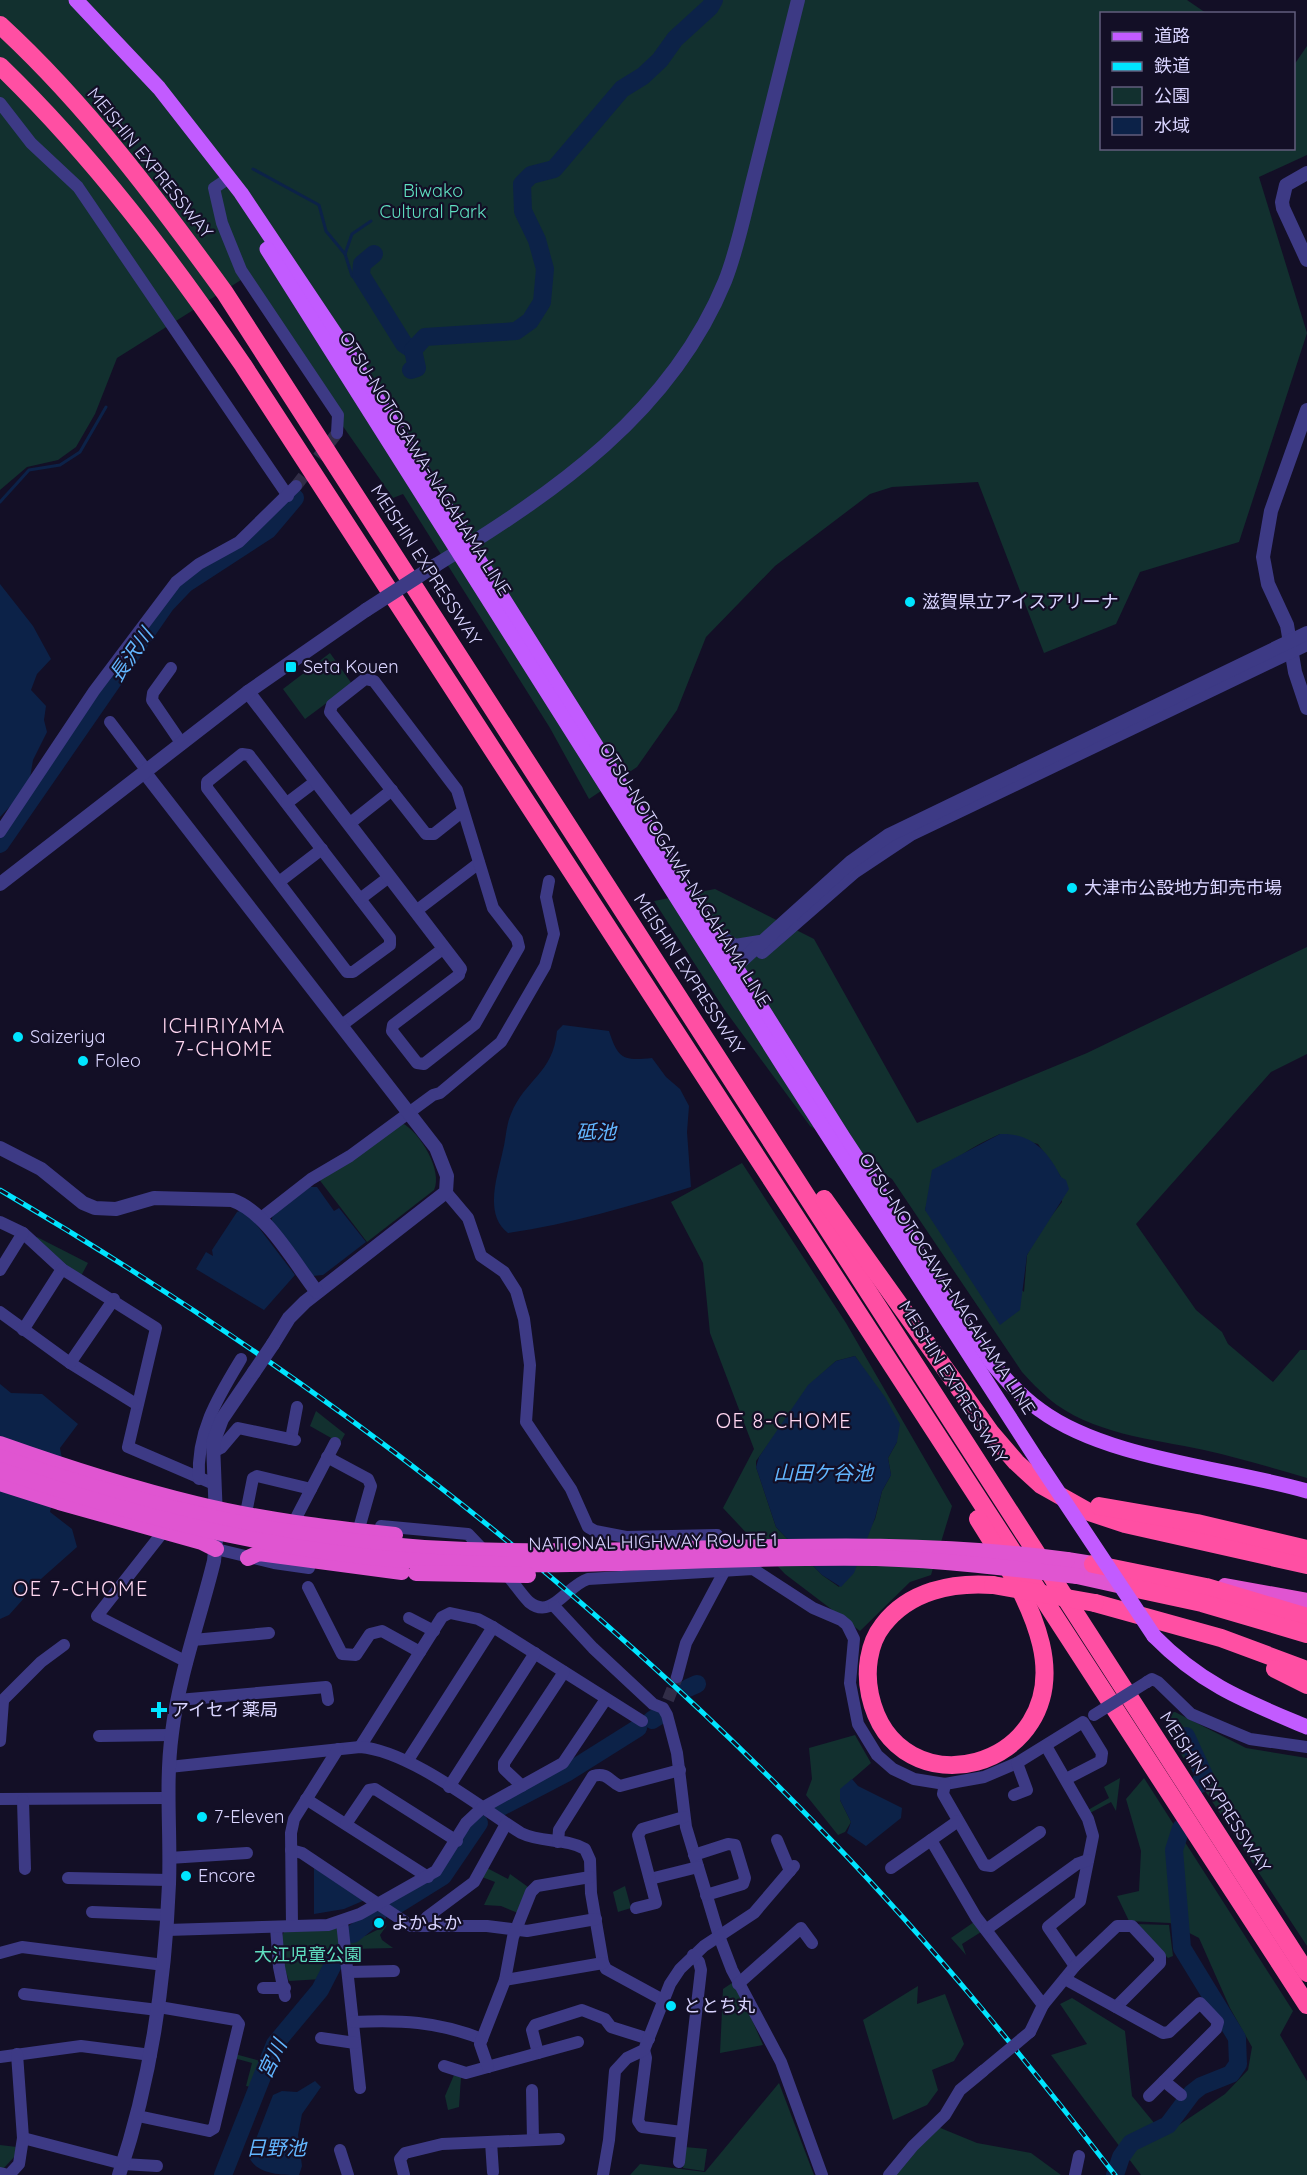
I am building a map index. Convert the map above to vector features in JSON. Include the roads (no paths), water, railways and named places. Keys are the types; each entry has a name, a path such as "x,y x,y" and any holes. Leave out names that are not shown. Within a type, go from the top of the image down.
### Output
{"highway":[{"name":"MEISHIN EXPRESSWAY","path":"0,25 62,87 103,133 159,202 225,293 1307,1973"},
{"path":"0,66 105,180 188,285 256,385 1307,2005"},
{"path":"0,82 63,147 188,285"},
{"path":"675,993 775,1128 991,1433 1033,1468 1054,1490 1083,1502 1197,1523 1307,1549"},
{"path":"889,1360 1015,1579 1036,1627 1044,1660 1044,1682 1037,1708 1025,1731 1011,1746 988,1759 969,1764 940,1764 923,1759 905,1749 890,1736 874,1710 868,1677 874,1642 889,1617 913,1599 949,1587 993,1586 1095,1603 1157,1628 1225,1645 1307,1685"},
{"path":"0,1444 132,1487 219,1508 298,1523 395,1534 623,1543"},
{"name":"NATIONAL HIGHWAY ROUTE 1","path":"0,1457 95,1488 192,1514 332,1539 463,1550 623,1543 883,1545 970,1549 1167,1573 1307,1601"},
{"path":"1033,1468 1062,1499 1106,1518 1307,1566"},
{"name":"NATIONAL HIGHWAY ROUTE 1","path":"0,1470 153,1518 227,1535 341,1554 472,1564 875,1558 962,1563 1077,1576 1123,1586 1307,1642"},
{"path":"0,1483 59,1503 202,1542 216,1549"},
{"path":"248,1558 260,1553 402,1572 469,1576 558,1575 645,1563"},
{"path":"1093,1564 1206,1587 1307,1617"},
{"path":"1123,1586 1202,1603 1307,1634"},
{"path":"1157,1628 1221,1638 1307,1670"}],"main road":[{"name":"OTSU-NOTOGAWA-NAGAHAMA LINE","path":"66,0 138,75 223,182 717,936 734,970 1033,1468 1131,1605 1157,1628 1173,1656 1211,1684 1307,1726"},
{"name":"OTSU-NOTOGAWA-NAGAHAMA LINE","path":"76,0 159,88 242,193 354,362 464,548 734,970 966,1327 1012,1386 1041,1411 1100,1441 1307,1491"}],"street":[{"path":"0,884 248,692 366,610 544,494 614,439 640,414 670,377 701,328 726,279 798,0"},
{"path":"0,103 31,143 78,187 292,491 239,542 199,564 176,582 94,691 0,832"},
{"path":"1307,173 1286,185 1281,202 1307,260"},
{"path":"223,182 214,188 222,223 241,270 338,415 337,433"},
{"path":"1307,410 1271,511 1263,557 1268,584 1287,625 1290,647 1307,708"},
{"path":"734,970 889,846 1290,647 1307,633"},
{"path":"734,970 760,942 851,862 889,835 1290,647 1307,644"},
{"path":"171,668 153,693 152,700 182,744"},
{"path":"248,692 460,969 459,975 393,1025 392,1031 420,1065 475,1024 519,947 517,939 493,908 457,789 374,681 365,679 332,705 330,712 426,834 434,834 463,811"},
{"path":"110,722 146,772 441,1154 448,1183 446,1192 295,1311 222,1419 213,1452 214,1484 219,1508 216,1549 171,1736 166,1798 169,1858 168,1915 159,2009 152,2055 138,2116 121,2169"},
{"path":"242,754 249,755 322,849 390,938 390,945 350,973 206,784 242,754"},
{"path":"286,803 315,781"},
{"path":"349,824 392,790"},
{"path":"279,882 322,849"},
{"path":"416,911 479,863"},
{"path":"360,899 389,877"},
{"path":"261,1218 311,1179 350,1156 432,1095 440,1093 478,1064 501,1042 541,975 550,951 554,934 546,897 549,881"},
{"path":"717,936 735,946 760,942"},
{"path":"342,1025 444,948"},
{"path":"0,1148 41,1169 83,1203 95,1208 116,1209 154,1198 223,1199 242,1203 261,1218 317,1292"},
{"path":"446,1192 468,1218 481,1256 504,1272 516,1291 524,1319 530,1365 531,1378 525,1410 530,1432 571,1489 588,1527 623,1543 717,1535 725,1570 686,1643 676,1677"},
{"path":"0,1222 23,1233 62,1269 114,1299 156,1328 136,1404 128,1448 214,1484"},
{"path":"0,1270 23,1233"},
{"path":"23,1330 62,1269"},
{"path":"70,1363 114,1299"},
{"path":"0,1312 70,1363 136,1404"},
{"path":"199,1479 199,1452 208,1415 241,1359"},
{"path":"213,1452 221,1448 238,1428 293,1440 297,1407"},
{"path":"297,1516 334,1443"},
{"path":"327,1457 368,1479 371,1486 360,1525"},
{"path":"247,1508 253,1478 257,1476 311,1489"},
{"path":"1264,1480 1307,1484"},
{"path":"219,1508 232,1505 360,1525 468,1534 536,1606 554,1606 578,1582 629,1575 753,1569 813,1608 847,1625 854,1639 850,1683 852,1704 866,1741 893,1769 914,1779 945,1784 984,1777 1017,1763 1152,1679 1191,1714 1234,1733 1250,1739 1307,1747"},
{"path":"164,1532 97,1616 187,1662"},
{"path":"623,1543 629,1575"},
{"path":"216,1549 248,1558 373,1575 502,1582 516,1586"},
{"path":"308,1587 315,1609 342,1654 356,1655 370,1634 382,1631 420,1652"},
{"path":"554,1606 653,1704 666,1704 680,1770 684,1817 719,1936 738,1984 781,2062 822,2175"},
{"path":"360,1747 442,1617 450,1613 478,1618 642,1721"},
{"path":"409,1618 434,1631"},
{"path":"408,1760 493,1627"},
{"path":"193,1640 269,1634"},
{"path":"0,1741 2,1702 41,1662 64,1645"},
{"path":"448,1787 535,1653"},
{"path":"522,1786 504,1769 504,1763 564,1672"},
{"path":"178,1700 326,1687 328,1700"},
{"path":"167,1930 276,1928 342,1922 380,1904 436,1871 457,1841 466,1823 482,1808 563,1763 606,1699"},
{"path":"1066,1779 1101,1761 1102,1753 1088,1719"},
{"path":"99,1736 171,1736"},
{"path":"1046,1746 1092,1827 1093,1836 1080,1901 1048,1927 1075,1966"},
{"path":"169,1767 360,1747 383,1750 408,1760 531,1839 558,1842 585,1849 590,1860 596,1919 606,1969 663,2000"},
{"path":"292,1926 291,1850 294,1819 338,1749"},
{"path":"1014,1795 1027,1790 1017,1763"},
{"path":"558,1842 559,1830 593,1776 602,1774 608,1776 620,1786 680,1770"},
{"path":"945,1784 943,1794 984,1865 991,1866 1040,1832"},
{"path":"346,1824 369,1790 375,1789 457,1841"},
{"path":"0,1799 166,1798"},
{"path":"306,1799 428,1877"},
{"path":"23,1800 25,1869"},
{"path":"636,1908 656,1903 638,1835 642,1829 684,1817"},
{"path":"891,1869 958,1821"},
{"path":"421,1926 427,1917 474,1882 506,1824"},
{"path":"682,2132 642,2127 638,2121 647,2044 663,2000 680,1969 693,1955 754,1913 792,1869 777,1839"},
{"path":"930,1840 976,1917 1043,2005"},
{"path":"694,1855 728,1844 735,1845 745,1878 743,1884 706,1895"},
{"path":"291,1850 302,1853 380,1904 405,1924 487,1926 527,1931 596,1919"},
{"path":"169,1858 247,1853"},
{"path":"987,1929 1077,1863 1088,1860"},
{"path":"650,1880 698,1867"},
{"path":"488,2067 480,2044 505,1980 516,1930 531,1892 537,1886 590,1877"},
{"path":"68,1878 169,1880"},
{"path":"92,1912 168,1915"},
{"path":"342,1922 360,2088"},
{"path":"889,2175 913,2146 945,2115 960,2090 1030,2032 1043,2005 1075,1966 1117,1926 1132,1926 1160,1956 1160,1963 1116,2007"},
{"path":"263,1988 285,1992 279,1967 276,1928"},
{"path":"738,1984 801,1928 812,1943"},
{"path":"0,1953 22,1947 164,1965"},
{"path":"679,2163 701,1970 699,1962 693,1955"},
{"path":"505,1980 603,1963"},
{"path":"348,1972 394,1971"},
{"path":"1065,1979 1163,2032 1169,2032 1200,2003 1204,2003 1218,2022 1216,2029 1149,2096"},
{"path":"24,1994 236,2020 239,2024 214,2128 209,2131 138,2116"},
{"path":"538,2053 532,2030 535,2025 582,2010 605,2019 611,2027 647,2044"},
{"path":"353,2022 403,2020 433,2024 482,2039"},
{"path":"321,2038 355,2043"},
{"path":"444,2066 466,2073 578,2042"},
{"path":"603,2175 610,2131 615,2071 627,2058 647,2044"},
{"path":"0,2057 81,2046 152,2055"},
{"path":"0,2174 9,2175 19,2164 22,2138 17,2054"},
{"path":"1164,2081 1181,2096"},
{"path":"532,2090 533,2140"},
{"path":"22,2138 121,2169 157,2166"},
{"path":"404,2175 400,2159 405,2153 442,2144 559,2139"},
{"path":"491,2142 493,2172"},
{"path":"340,2150 348,2175"},
{"path":"1075,2175 1079,2156"}],"water":[{"path":"0,584 33,626 51,659 37,674 31,690 46,706 44,720 47,732 33,760 30,778 14,802 0,817"},
{"name":"砥池","path":"563,1025 609,1031 619,1053 634,1059 652,1058 666,1077 680,1089 689,1106 687,1132 691,1187 600,1214 508,1233 500,1225 496,1216 494,1194 508,1123 517,1102 550,1057 557,1031"},
{"path":"1000,1134 1021,1136 1037,1145 1050,1159 1061,1177 1066,1180 1069,1189 1027,1255 1020,1310 1000,1325 925,1210 932,1170"},
{"path":"310,1187 317,1187 334,1211 339,1208 366,1242 323,1275 312,1276 271,1222 273,1215"},
{"path":"241,1210 250,1216 295,1275 264,1310 196,1269 206,1252 213,1256 212,1250 237,1212"},
{"name":"山田ケ谷池","path":"855,1356 885,1397 900,1424 897,1442 888,1458 891,1475 882,1491 875,1518 854,1573 841,1587 822,1575 776,1527 756,1467 759,1457 808,1385 836,1361"},
{"path":"0,1384 11,1393 42,1394 78,1424 60,1448 62,1459 50,1512 72,1529 77,1547 42,1578 9,1615 0,1619"},
{"path":"852,1779 858,1786 902,1808 901,1818 866,1846 847,1833 851,1822 840,1800 840,1789"},
{"path":"314,1868 365,1900 344,1909 314,1914"},
{"name":"日野池","path":"315,2081 321,2087 302,2114 298,2135 302,2166 299,2175 264,2171 249,2157 273,2095 282,2091 297,2092"}],"waterway":[{"path":"411,370 417,368 413,350 425,337 516,331 530,321 542,302 545,269 537,240 523,211 522,184 531,175 554,169 622,89 643,76 660,60 675,39 710,7 714,0"},
{"path":"253,169 319,205 326,231 345,254 352,276 368,288"},
{"path":"345,254 352,234 371,221"},
{"path":"374,254 362,264 361,275 404,344 413,350"},
{"path":"0,502 29,470 60,465 80,452 106,407"},
{"name":"長沢川","path":"0,844 166,604 185,584 268,530 295,498"},
{"name":"宮川","path":"688,1688 697,1684"},
{"name":"宮川","path":"652,1720 660,1715"},
{"name":"宮川","path":"497,1809 568,1772 638,1728"},
{"path":"1186,1736 1204,1775 1200,1784"},
{"name":"宮川","path":"398,1904 443,1876 479,1823"},
{"path":"1115,2175 1121,2157 1131,2143 1168,2125 1192,2093 1201,2086 1231,2074 1238,2064 1237,2038 1182,1948 1174,1850 1181,1828"},
{"name":"宮川","path":"353,1934 378,1914"},
{"name":"宮川","path":"223,2175 275,2044 320,1990 339,1953"}],"tunnel":[{"path":"296,486 337,433"},
{"path":"668,1700 677,1677"}],"railway":[{"path":"0,1190 114,1259 226,1332 334,1408 439,1487 542,1570 642,1656 739,1747 833,1842 907,1922 1048,2089 1115,2175"}],"place":[{"name":"滋賀県立アイスアリーナ","path":"910,602"},
{"name":"Seta Kouen","path":"291,667"},
{"name":"大津市公設地方卸売市場","path":"1072,888"},
{"name":"Saizeriya","path":"18,1037"},
{"name":"Foleo","path":"83,1061"},
{"name":"アイセイ薬局","path":"159,1710"},
{"name":"7-Eleven","path":"202,1817"},
{"name":"Encore","path":"186,1876"},
{"name":"よかよか","path":"379,1923"},
{"name":"ととち丸","path":"671,2006"}],"district":[{"name":"ICHIRIYAMA 7-CHOME","path":"224,1038"},
{"name":"OE 8-CHOME","path":"784,1421"},
{"name":"OE 7-CHOME","path":"81,1589"}],"park label":[{"name":"Biwako Cultural Park","path":"433,201"},
{"name":"大江児童公園","path":"308,1955"}]}
